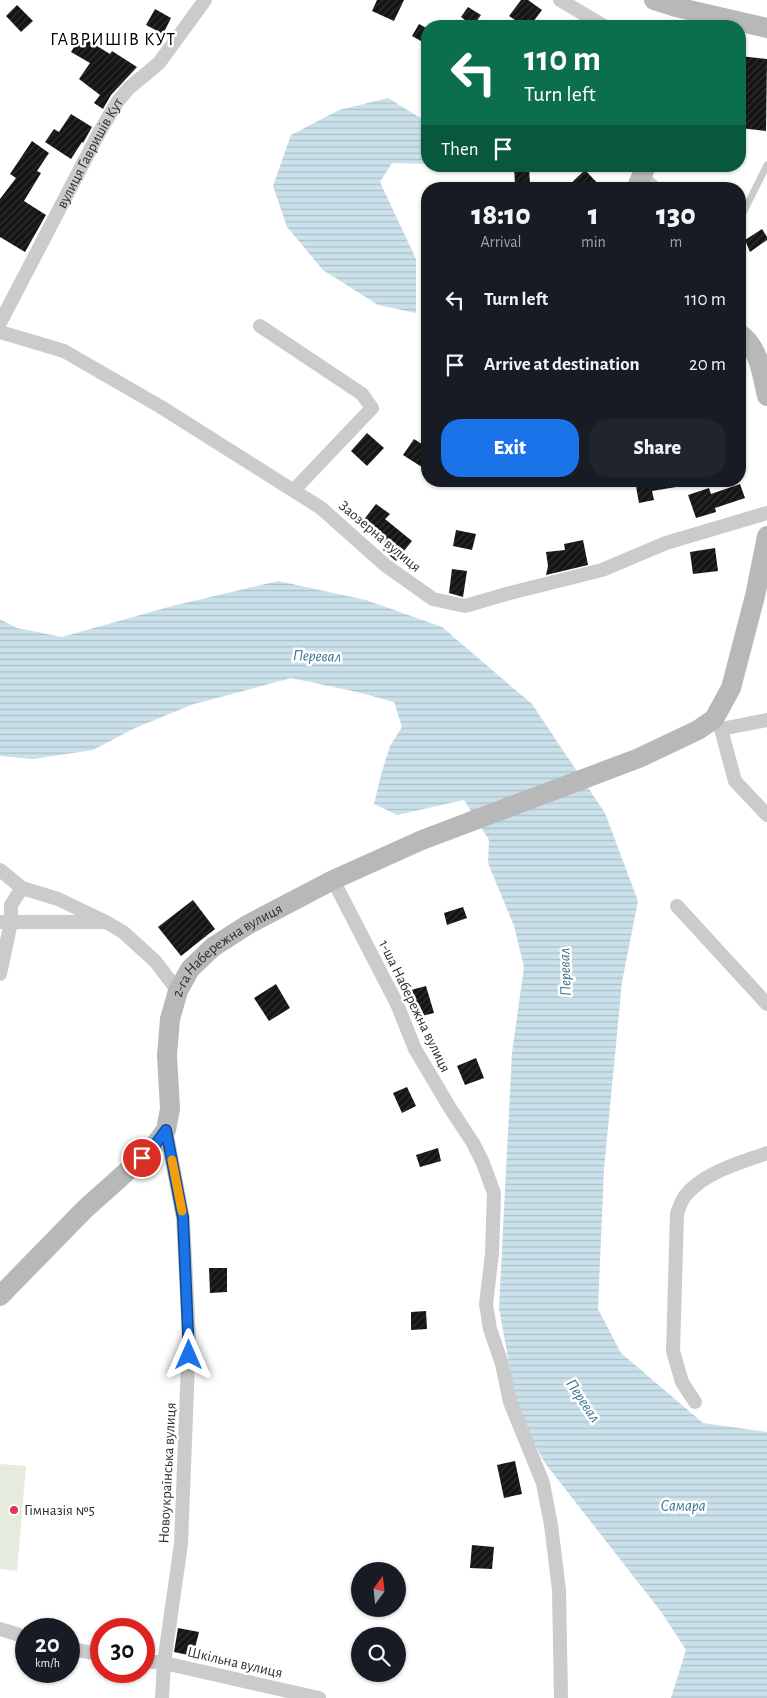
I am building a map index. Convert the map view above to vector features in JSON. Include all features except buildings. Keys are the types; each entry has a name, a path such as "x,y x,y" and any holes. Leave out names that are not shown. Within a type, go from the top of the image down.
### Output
{"street":[{"name":"вулиця Гавришів Кут","path":"0,323 100,130 118,101 129,88 159,63 205,0"},
{"path":"560,0 594,20"},
{"path":"654,0 732,20"},
{"path":"676,7 684,20"},
{"path":"746,23 767,28"},
{"path":"260,326 362,394 372,408 294,490"},
{"name":"Заозерна вулиця","path":"0,332 64,352 162,407 320,508 385,565 433,599 465,606 602,570 666,544 767,513"},
{"path":"746,340 759,361 767,396"},
{"path":"767,536 756,596 731,688 718,724 735,781 767,815"},
{"path":"718,724 767,720"},
{"name":"2-га Набережна вулиця","path":"0,870 22,888 58,899 123,932 155,961 178,991 190,969 213,947 249,924 333,880 422,840 639,758 698,730 718,724"},
{"name":"1-ша Набережна вулиця","path":"333,880 397,1004 415,1048 483,1162 494,1193 492,1254 486,1304 487,1312 490,1329 502,1364 510,1402 545,1491 559,1590 561,1698"},
{"path":"0,974 6,922 11,905 22,888"},
{"path":"676,906 767,1004"},
{"path":"6,922 106,922"},
{"path":"0,1296 85,1209 152,1149 166,1130 170,1109 166,1055 170,1019 178,991"},
{"name":"Новоукраїнська вулиця","path":"162,1698 164,1663 181,1544 189,1337 183,1218 166,1130"},
{"path":"695,1402 682,1382 673,1351 677,1214 684,1197 693,1188 722,1168 767,1153"},
{"path":"0,1629 15,1634"},
{"name":"Шкільна вулиця","path":"155,1662 319,1698"}],"lane":[{"path":"746,207 767,165"}],"shaded area":[{"path":"0,1464 26,1466 17,1571 0,1569"}],"water":[{"path":"388,98 421,118 421,164 392,163 380,182 416,259 416,313 378,305 323,270 287,227 273,186 291,135 339,110"},
{"name":"Самара","path":"278,581 366,600 442,627 532,704 605,813 638,901 622,982 604,1169 598,1309 621,1353 703,1423 767,1432 767,1698 671,1698 686,1650 662,1613 545,1463 518,1414 499,1308 512,1053 524,967 514,926 488,863 489,840 464,800 397,815 374,804 390,746 402,727 394,702 291,678 191,705 133,729 93,750 33,759 0,756 0,619 17,628 62,637 172,606"}],"slow traffic":[{"path":"172,1160 182,1211"}],"place":[{"name":"Гімназія №5","path":"14,1510"}],"district":[{"name":"ГАВРИШІВ КУТ","path":"113,39"}],"route":[{"path":"142,1158 152,1149 166,1130 183,1218 189,1355"}],"water label":[{"name":"Перевал","path":"317,655"},
{"name":"Перевал","path":"564,972"},
{"name":"Перевал","path":"584,1400"}]}
